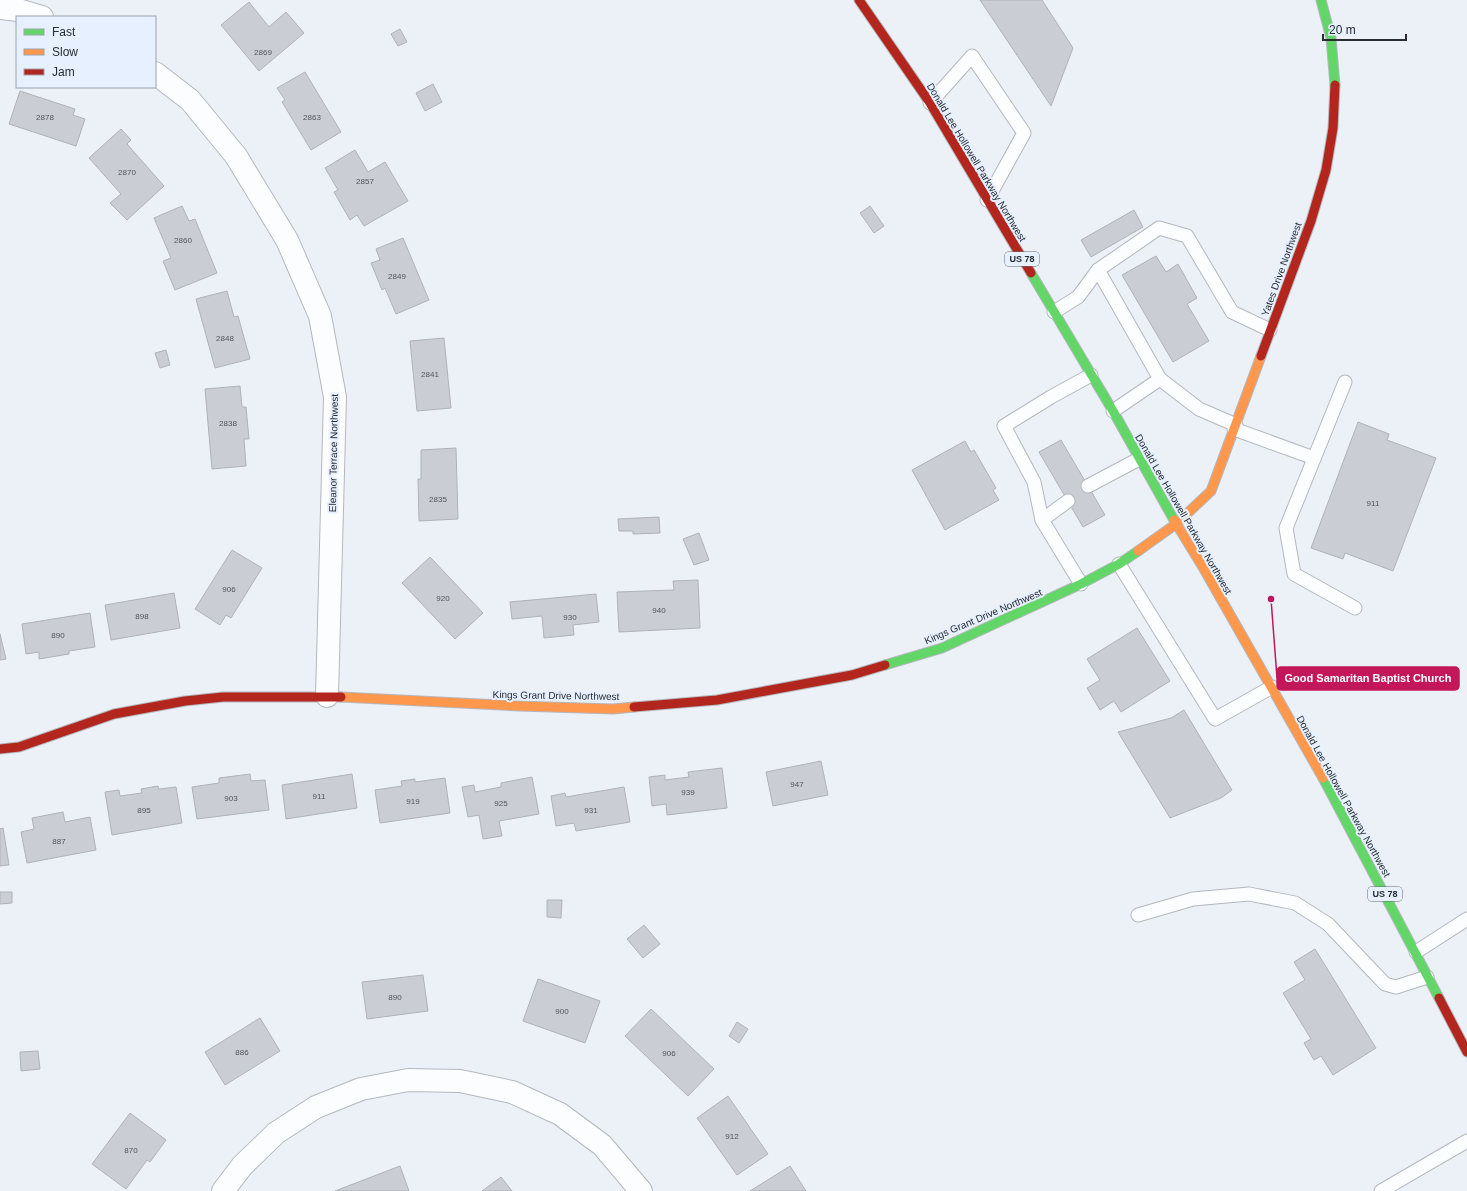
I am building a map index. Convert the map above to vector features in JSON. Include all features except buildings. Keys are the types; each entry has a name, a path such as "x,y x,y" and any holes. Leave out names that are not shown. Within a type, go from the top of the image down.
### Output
{"street":[{"name":"Donald Lee Hollowell Parkway Northwest","path":"859,0 930,103 1113,411 1176,524 1204,569 1337,803 1416,952 1427,977 1462,1029 1467,1052"},
{"name":"Yates Drive Northwest","path":"1176,524 1211,491 1311,221 1326,170 1333,128 1336,85 1331,38 1321,0"},
{"path":"0,8 18,10 39,16"},
{"name":"Eleanor Terrace Northwest","path":"156,74 190,100 236,156 288,240 320,316 335,397 327,696"},
{"name":"Kings Grant Drive Northwest","path":"0,750 19,747 114,714 185,701 223,697 327,696 519,706 613,709 717,700 852,675 942,648 1081,584 1120,564 1145,548 1176,524"},
{"path":"223,1191 242,1166 276,1133 316,1107 361,1089 408,1080 460,1081 512,1092 560,1114 602,1145 641,1191"}],"lane":[{"path":"930,103 972,56 1024,133 987,200"},
{"path":"1054,312 1078,297 1098,270 1159,228 1187,236 1232,312 1270,330"},
{"path":"1098,270 1160,378 1199,409 1235,427 1314,458"},
{"path":"1081,584 1042,520 1034,482 1004,426 1051,397 1091,375"},
{"path":"1113,411 1160,378"},
{"path":"1344,382 1286,528 1294,574 1355,608"},
{"path":"1088,486 1139,459"},
{"path":"1042,520 1068,500"},
{"path":"1120,564 1215,719 1272,687"},
{"path":"1138,915 1193,899 1249,894 1295,903 1328,924 1385,984 1396,987 1427,977"},
{"path":"1416,952 1467,919"},
{"path":"1381,1191 1467,1141"}],"traffic: fast":[{"path":"1321,0 1331,38 1335,85"},
{"path":"1031,273 1113,411 1174,520"},
{"path":"885,665 942,648 1081,584 1119,564 1138,551"},
{"path":"1323,778 1439,998"}],"traffic: slow":[{"path":"1138,551 1176,524 1211,491 1261,356"},
{"path":"1174,520 1204,569 1323,778"},
{"path":"341,697 519,706 613,709 634,707"}],"traffic: jam":[{"path":"859,0 930,103 1031,273"},
{"path":"1261,356 1311,221 1326,170 1333,128 1335,85"},
{"path":"634,707 717,700 852,675 885,665"},
{"path":"0,749 19,747 114,714 185,701 223,697 341,697"},
{"path":"1439,998 1467,1052"}],"place":[{"name":"Good Samaritan Baptist Church","path":"1271,599"}]}
